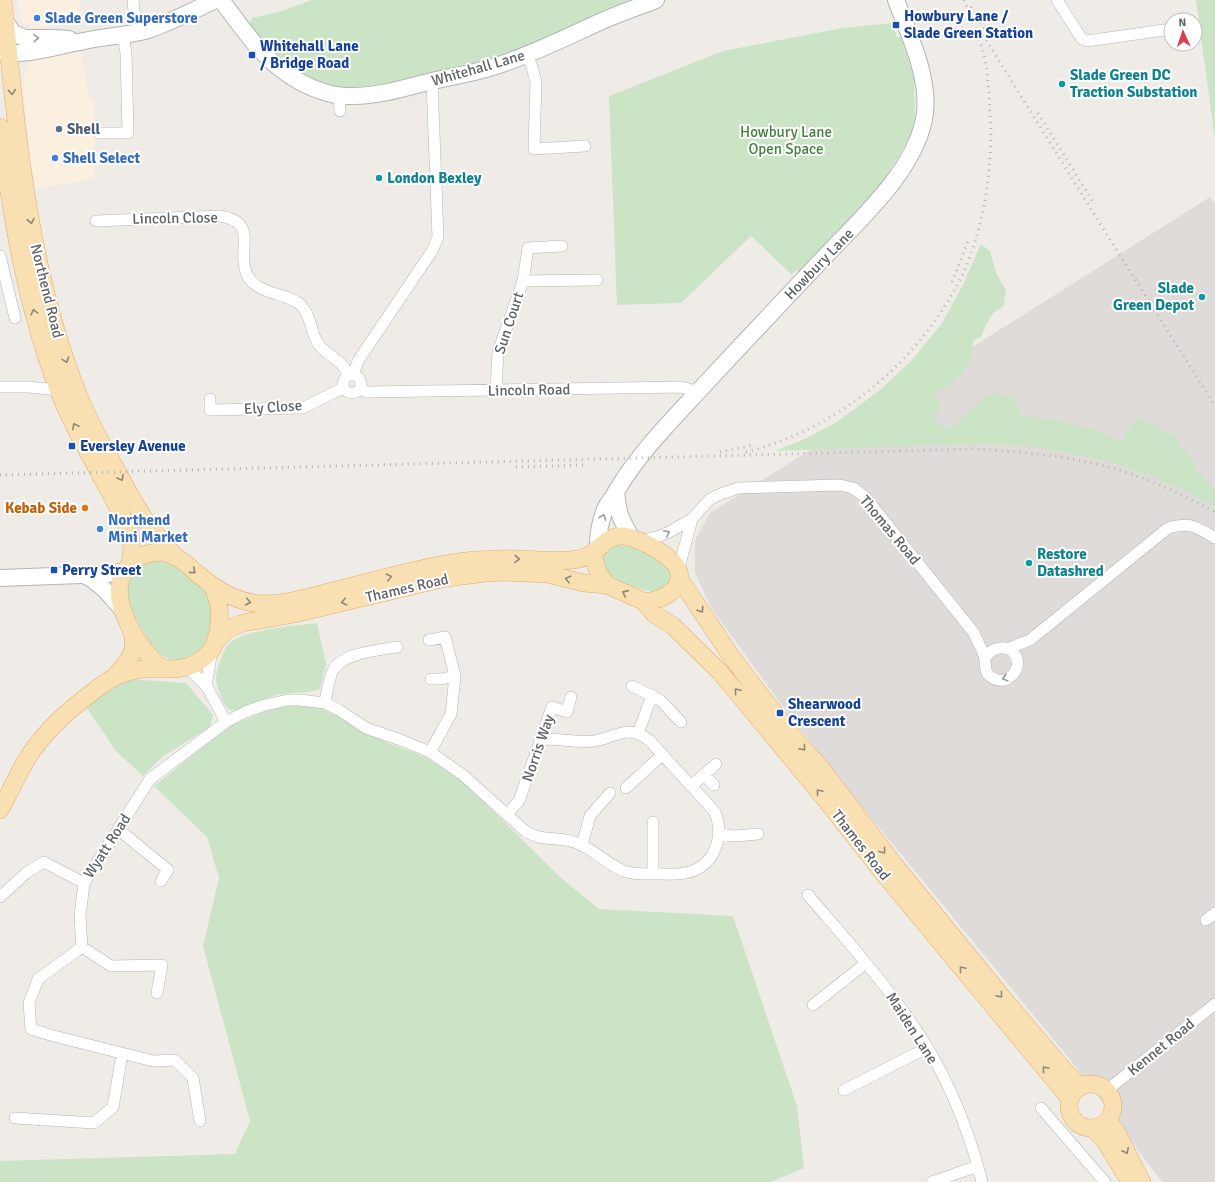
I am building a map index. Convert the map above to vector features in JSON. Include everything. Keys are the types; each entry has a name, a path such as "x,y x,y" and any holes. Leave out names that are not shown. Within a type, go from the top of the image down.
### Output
{"main road":[{"name":"Northend Road","path":"3,0 5,21 4,52 23,178 46,294 64,355 78,395 96,433 140,512 153,530 174,554"},
{"name":"Northend Road","path":"0,127 2,166 37,324 58,390 130,532 132,550 127,567"},
{"name":"Thames Road","path":"174,554 213,587 239,600 256,604 271,605 294,601 449,564 496,558 556,561 586,558 612,538 621,536 635,539 671,560 679,575 736,662 801,746 821,768 892,863 1064,1070 1081,1086"},
{"path":"596,550 594,559 598,572 607,585"},
{"path":"162,668 149,656 130,626 121,608 119,594 120,582 127,567 142,555 162,552 174,554"},
{"name":"Thames Road","path":"187,668 200,661 228,629 243,623 294,614 446,578 505,572 548,574 584,583 607,585 643,601 654,614 673,626 683,635 720,672 825,799 879,868 1070,1099 1069,1108 1074,1119 1085,1127 1100,1124 1116,1131 1142,1182"},
{"path":"643,601 664,598 675,589 679,575"},
{"path":"213,587 219,604 221,617 214,646"},
{"path":"115,676 127,663 134,650 134,638 130,626"},
{"path":"0,810 28,757 43,737 70,709 99,686 115,676 134,670 162,668 174,670 187,668"},
{"path":"1070,1099 1074,1092 1081,1086 1088,1084 1097,1085 1104,1088 1110,1095 1113,1102 1112,1112 1100,1124"},
{"name":"Thames Road","path":"1100,1124 1105,1141 1130,1182"}],"street":[{"path":"133,0 134,11 141,31"},
{"path":"4,52 48,49 85,40 124,35 141,31 164,24 215,0"},
{"name":"Whitehall Lane","path":"221,0 248,37 266,58 278,68 309,86 339,95 351,96 389,92 501,65 656,0"},
{"name":"Howbury Lane","path":"596,550 598,529 606,507 646,448 873,207 896,178 915,145 920,134 925,112 923,83 920,66 896,0"},
{"path":"1057,0 1082,39 1087,41 1163,30"},
{"path":"5,21 12,33 25,38 85,40"},
{"path":"99,133 128,133 126,53 124,35"},
{"path":"527,55 536,82 534,148 586,146"},
{"path":"344,388 343,382 351,375 358,361 432,251 438,237 432,81"},
{"path":"339,95 340,111"},
{"name":"Lincoln Close","path":"96,221 220,216 236,221 244,229 244,269 248,277 254,284 262,289 297,301 305,309 310,318 314,336 319,346 342,365 351,375"},
{"name":"Sun Court","path":"496,390 498,352 523,281 528,248 562,246"},
{"path":"0,256 15,318"},
{"name":"Sun Court","path":"523,281 597,280"},
{"path":"29,387 44,381 52,373"},
{"path":"351,375 360,380 361,388"},
{"path":"0,387 29,387 58,390"},
{"name":"Lincoln Road","path":"344,388 345,391 351,394 357,392 361,388 366,392 682,387 698,392"},
{"name":"Ely Close","path":"210,399 210,410 303,408 344,388"},
{"name":"Thomas Road","path":"635,539 660,536 692,519 709,500 738,488 840,485 853,488 865,497 974,633 985,658 985,670 993,678 998,680 1011,678 1017,669 1018,663 1030,640"},
{"path":"616,491 618,510 623,524 635,539"},
{"name":"Thomas Road","path":"679,575 680,564 692,519"},
{"name":"Thomas Road","path":"985,658 988,652 1030,640 1168,528 1183,524 1198,527 1215,538"},
{"path":"0,578 108,574 127,567"},
{"path":"84,575 93,579 100,585 121,608"},
{"name":"Thomas Road","path":"974,633 1015,655 1018,663"},
{"path":"429,640 445,637 454,676 451,714 430,752"},
{"path":"207,687 214,646"},
{"path":"397,647 350,657 341,661 332,674 325,703 339,710 366,728 402,740 430,752 463,775 525,831 534,837 567,840 582,845 608,863 625,871 634,873 683,874 701,866 714,852 719,834 719,826 715,812 646,738 638,734 626,732 594,741 579,742 545,739 540,743"},
{"path":"187,668 207,687 226,722"},
{"path":"431,679 442,679 454,676"},
{"path":"632,686 660,700 681,722"},
{"path":"638,734 652,695"},
{"name":"Norris Way","path":"507,814 519,801 552,707 567,712 572,697"},
{"name":"Wyatt Road","path":"82,947 80,916 84,883 150,779 226,722 255,708 275,702 300,700 325,703"},
{"path":"626,788 662,755"},
{"path":"691,786 716,764"},
{"path":"704,774 714,785"},
{"path":"582,845 590,816 610,793"},
{"path":"653,822 653,874"},
{"path":"118,829 168,870 161,881"},
{"path":"719,834 735,836 758,834"},
{"path":"0,897 26,873 44,862 84,883"},
{"name":"Maiden Lane","path":"808,895 892,995 938,1066 955,1100 978,1166 982,1182"},
{"path":"1206,920 1215,913"},
{"path":"157,993 162,965 110,966 82,947 38,979 29,1003 31,1029 153,1061 175,1060 193,1078 200,1121"},
{"path":"813,1005 866,963"},
{"name":"Kennet Road","path":"1106,1091 1215,1004"},
{"path":"844,1090 927,1048"},
{"path":"15,1118 94,1123 113,1107 122,1054"},
{"path":"1041,1108 1104,1182"},
{"path":"932,1182 978,1166"}],"shaded area":[{"path":"18,0 79,0 83,19 31,29 30,23 22,24"},
{"path":"81,51 89,98 94,98 95,178 36,189 30,158 24,95 25,70 32,60"},
{"path":"1210,197 1215,204 1215,1182 1162,1182 1072,1062 836,775 784,708 712,609 695,573 695,540 710,513"}],"green space":[{"path":"312,0 643,0 473,67 430,74 346,93 294,74 249,27 252,18 279,12"},
{"path":"1196,0 1215,0 1215,140 1203,52 1203,12 1198,12"},
{"name":"Howbury Lane Open Space","path":"891,23 897,37 901,37 914,77 915,121 912,132 902,151 879,187 799,272 796,270 792,275 751,236 681,303 617,305 609,96 723,51 843,28"},
{"path":"981,244 990,251 997,275 1006,290 1004,306 993,313 981,337 974,340 968,366 955,381 933,394 939,402 940,411 933,415 937,423 949,429 971,411 985,396 996,393 1014,399 1022,416 1063,421 1102,433 1121,441 1138,417 1175,436 1182,448 1192,458 1197,471 1215,489 1215,507 1189,493 1135,470 1077,454 1018,445 989,443 775,451 807,438 837,422 880,390 913,359 942,323 963,285"},
{"path":"618,544 635,548 655,556 672,572 670,584 657,592 652,592 625,584 607,573 602,559 603,555 607,550"},
{"path":"165,559 176,566 207,592 215,617 204,647 193,657 179,661 171,660 156,652 129,608 127,579 143,562"},
{"path":"317,623 326,664 320,689 315,691 275,695 257,701 238,710 231,710 225,705 220,696 216,678 223,653 233,640 255,632 269,629"},
{"path":"129,679 186,683 213,715 210,727 162,757 143,776 116,751 85,705"},
{"path":"300,704 329,709 388,743 425,757 463,781 560,877 599,909 733,916 797,1106 804,1168 771,1182 0,1182 0,1161 235,1154 250,1121 203,946 219,878 207,837 154,786 228,727 271,709"}],"railway":[{"path":"746,452 775,443 830,417 855,401 879,382 921,339 939,315 963,274 975,242 984,206 989,169 991,132 987,70 978,34 964,0"},
{"path":"971,7 988,34"},
{"path":"980,30 1215,406"},
{"path":"1038,113 1093,202"},
{"path":"952,282 969,239"},
{"path":"720,452 754,445"},
{"path":"0,475 975,449 1057,456 1097,464 1147,480 1215,512"},
{"path":"516,467 586,465"}],"place":[{"name":"Slade Green Superstore","path":"37,18"},
{"name":"Howbury Lane / Slade Green Station","path":"896,25"},
{"name":"Whitehall Lane / Bridge Road","path":"252,55"},
{"name":"Slade Green DC Traction Substation","path":"1062,84"},
{"name":"Shell","path":"59,129"},
{"name":"Shell Select","path":"55,158"},
{"name":"London Bexley","path":"379,178"},
{"name":"Slade Green Depot","path":"1202,297"},
{"name":"Eversley Avenue","path":"72,446"},
{"name":"Kebab Side","path":"85,508"},
{"name":"Northend Mini Market","path":"100,529"},
{"name":"Restore Datashred","path":"1029,563"},
{"name":"Perry Street","path":"54,570"},
{"name":"Shearwood Crescent","path":"780,713"}]}
